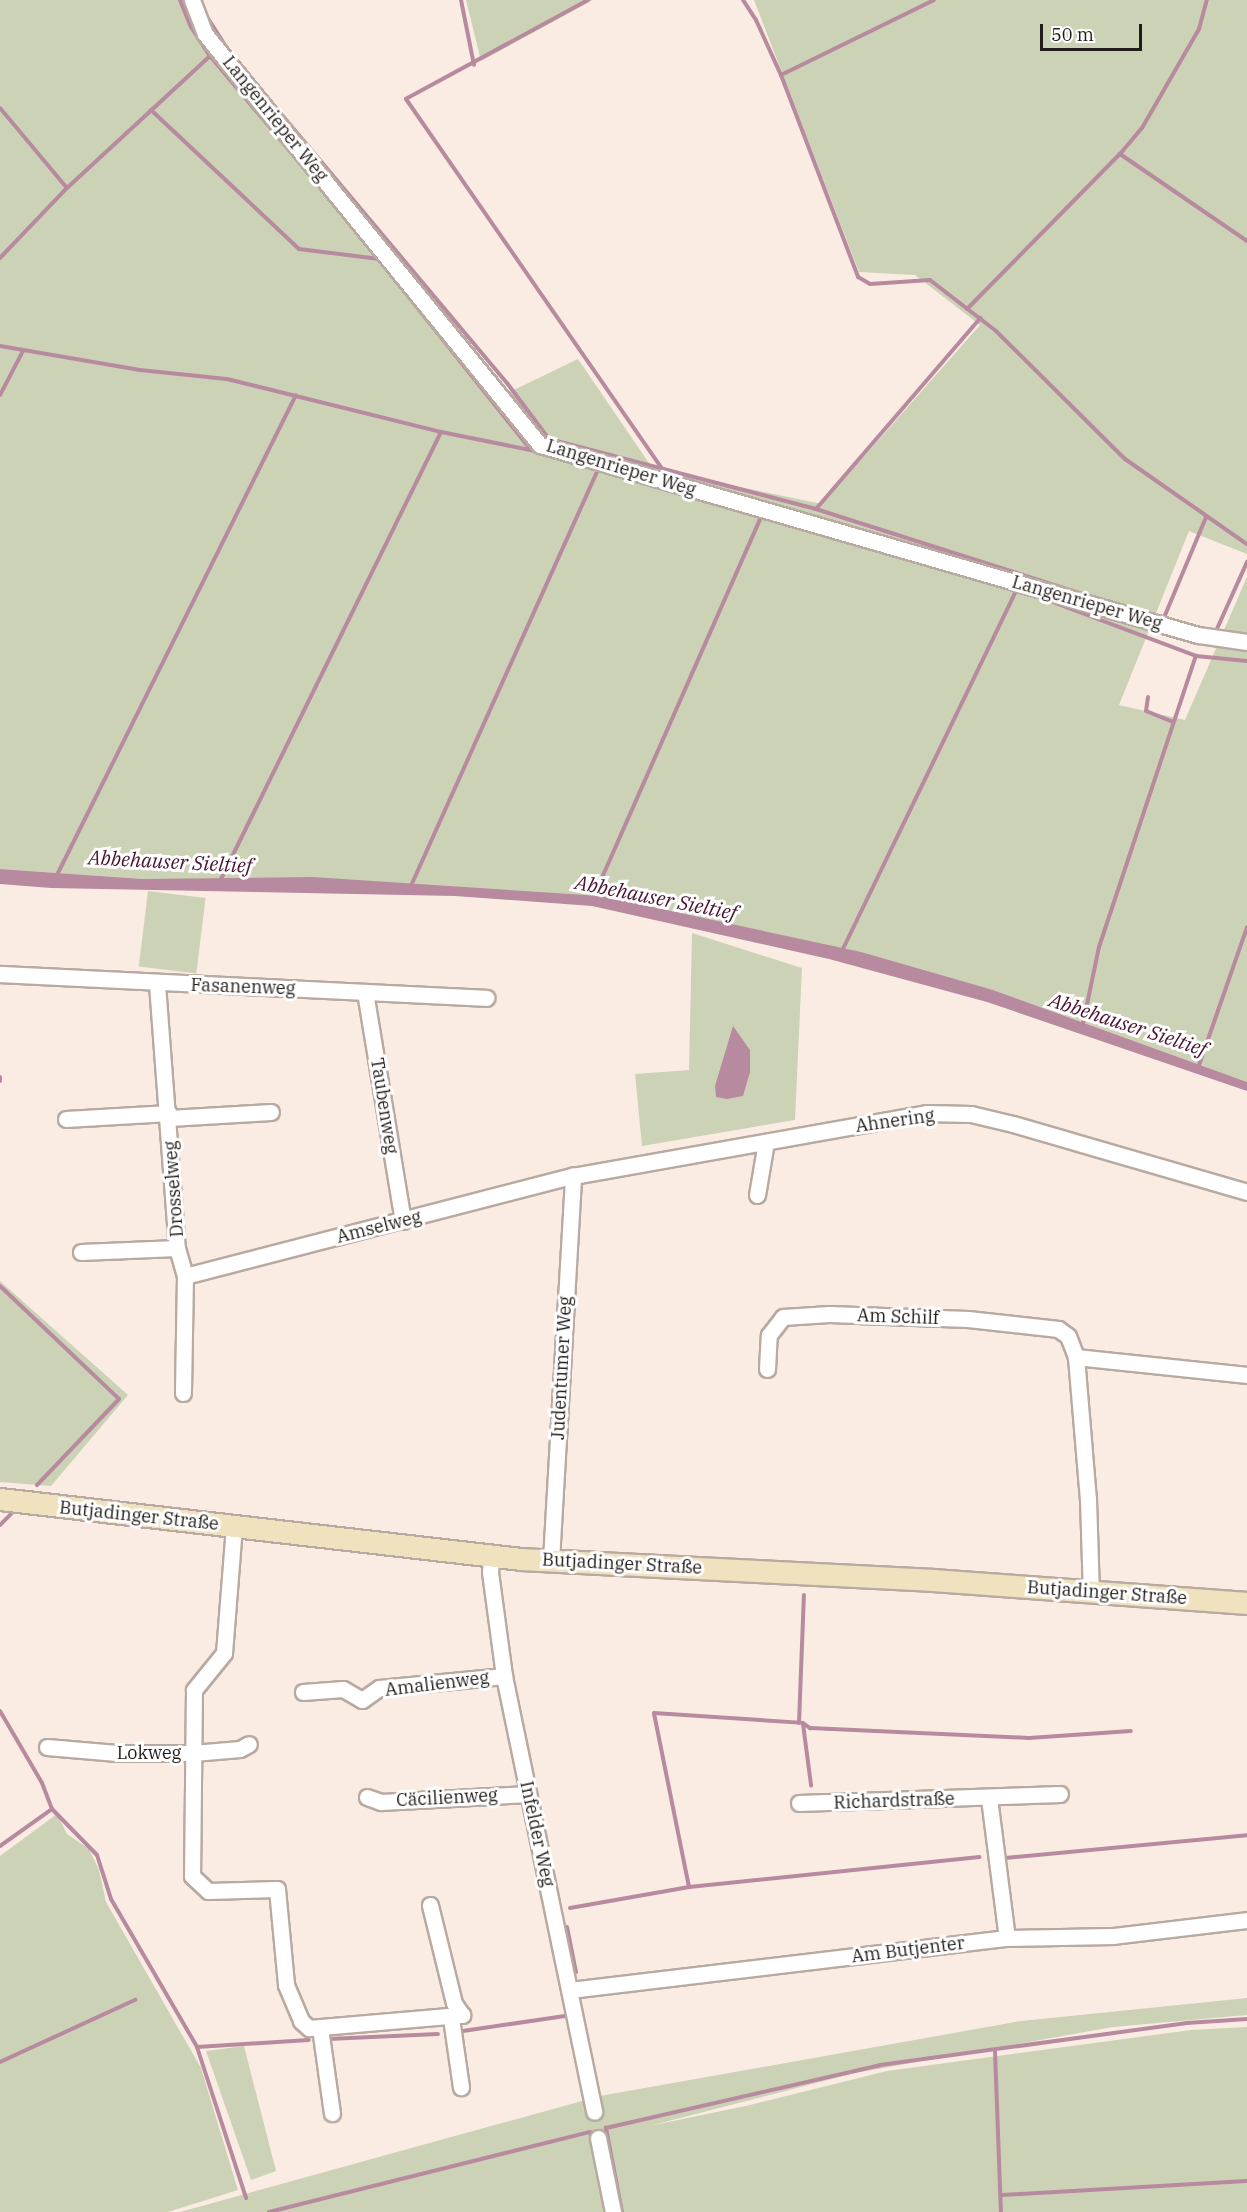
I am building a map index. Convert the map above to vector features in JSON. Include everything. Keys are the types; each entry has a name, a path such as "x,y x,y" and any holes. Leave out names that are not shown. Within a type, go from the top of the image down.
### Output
{"main road":[{"name":"Butjadinger Straße","path":"0,1499 551,1560 933,1580 1090,1594 1247,1603"}],"street":[{"name":"Langenrieper Weg","path":"192,0 205,34 540,445 1198,635 1247,642"},
{"name":"Fasanenweg","path":"0,974 157,984 486,998"},
{"name":"Drosselweg","path":"157,984 169,1115 177,1248 185,1276 183,1393"},
{"name":"Taubenweg","path":"365,992 403,1221"},
{"path":"66,1119 271,1112"},
{"name":"Ahnering","path":"573,1176 926,1113 971,1114 1096,1145 1247,1192"},
{"path":"757,1195 766,1142"},
{"name":"Amselweg","path":"185,1276 573,1176"},
{"name":"Judentumer Weg","path":"551,1560 573,1176"},
{"path":"81,1252 177,1248"},
{"name":"Am Schilf","path":"767,1369 769,1335 783,1317 829,1314 968,1319 1058,1329 1068,1336 1076,1357"},
{"path":"1090,1594 1089,1510 1076,1357 1247,1375"},
{"path":"234,1526 224,1653 194,1690 192,1876 208,1891 277,1889 286,1985 301,2021 309,2028 456,2017"},
{"name":"Infelder Weg","path":"492,1555 490,1572 504,1676 594,2112"},
{"name":"Amalienweg","path":"303,1692 343,1689 362,1700 379,1688 504,1676"},
{"name":"Lokweg","path":"47,1748 117,1753 193,1753 240,1749 249,1744"},
{"name":"Cäcilienweg","path":"367,1797 381,1802 528,1794"},
{"name":"Richardstraße","path":"799,1803 1060,1794"},
{"path":"989,1798 1007,1938"},
{"path":"430,1905 454,2003 461,2087"},
{"name":"Am Butjenter","path":"570,1990 1007,1938 1113,1936 1247,1920"},
{"path":"320,2028 332,2113"},
{"path":"598,2138 613,2212"}],"green space":[{"path":"0,0 198,0 216,57 501,396 578,359 653,469 822,504 980,325 915,275 859,272 754,0 1247,0 1247,554 1189,531 1119,705 1185,720 1247,577 1247,1082 993,990 601,896 143,879 0,869"},
{"path":"466,0 593,0 481,61"},
{"path":"148,891 206,898 196,974 139,966"},
{"path":"692,933 802,968 795,1120 642,1146 635,1074 689,1070"},
{"path":"0,1281 128,1395 51,1486 0,1482"},
{"path":"57,1814 67,1834 89,1849 99,1870 106,1902 201,2068 238,2190 168,2212 0,2212 0,1856"},
{"path":"1247,1998 1247,2015 1113,2027 855,2073 649,2126 750,2105 887,2071 1191,2030 1247,2027 1247,2212 180,2212 600,2096 1021,2021"},
{"path":"244,2046 276,2171 251,2180 206,2051"}],"shaded area":[{"path":"0,869 143,879 312,877 601,896 861,952 993,990 1247,1082 1247,1091 987,1002 829,959 592,906 455,896 51,888 0,884"},
{"path":"733,1026 750,1050 750,1072 743,1096 727,1099 716,1097 715,1086"}],"waterway":[{"path":"180,0 191,27 210,56 325,193"},
{"path":"461,0 474,65"},
{"path":"588,0 406,99 662,469"},
{"path":"743,0 756,20 781,75 858,277 870,284 930,280 996,331 1125,459 1247,544"},
{"path":"781,75 934,0"},
{"path":"967,309 1120,154 1142,128 1199,29 1207,0"},
{"path":"202,9 230,53"},
{"path":"0,258 67,188 210,56"},
{"path":"235,59 507,383 549,439 816,509 1085,595"},
{"path":"0,108 67,188"},
{"path":"151,110 299,249 379,259"},
{"path":"1120,154 1247,241"},
{"path":"404,291 530,449"},
{"path":"816,509 980,318"},
{"path":"0,346 140,370 227,379 441,432 540,452"},
{"path":"0,395 23,351"},
{"path":"56,877 296,395"},
{"name":"Abbehauser Sieltief","path":"220,881 441,432"},
{"path":"578,464 617,475"},
{"path":"410,888 598,470"},
{"name":"Abbehauser Sieltief","path":"593,898 762,515"},
{"path":"1163,620 1206,517"},
{"path":"1216,631 1247,562"},
{"path":"841,953 1017,589"},
{"path":"1034,595 1196,656"},
{"name":"Abbehauser Sieltief","path":"1083,1024 1099,947 1196,656 1247,661"},
{"path":"1148,697 1146,711 1173,722"},
{"name":"Abbehauser Sieltief","path":"1198,1068 1247,927"},
{"path":"0,1286 119,1399 37,1485"},
{"path":"0,1525 11,1514"},
{"path":"799,1723 804,1595"},
{"path":"0,1711 42,1783 52,1809 97,1855 111,1899 197,2047 246,2198"},
{"path":"570,1908 689,1887 654,1713 803,1723 810,1728 1029,1738 1131,1731"},
{"path":"803,1724 811,1785"},
{"path":"0,1846 52,1809"},
{"path":"1005,1858 1247,1835"},
{"path":"689,1887 979,1857"},
{"path":"567,1927 576,1972"},
{"path":"0,2062 135,2000"},
{"path":"463,2031 565,2016"},
{"path":"622,2212 606,2128 880,2065 1187,2023 1247,2019"},
{"path":"328,2039 438,2034"},
{"path":"197,2047 309,2040"},
{"path":"995,2051 1001,2212"},
{"path":"269,2212 590,2132 592,2141"},
{"path":"1002,2195 1247,2181"}]}
